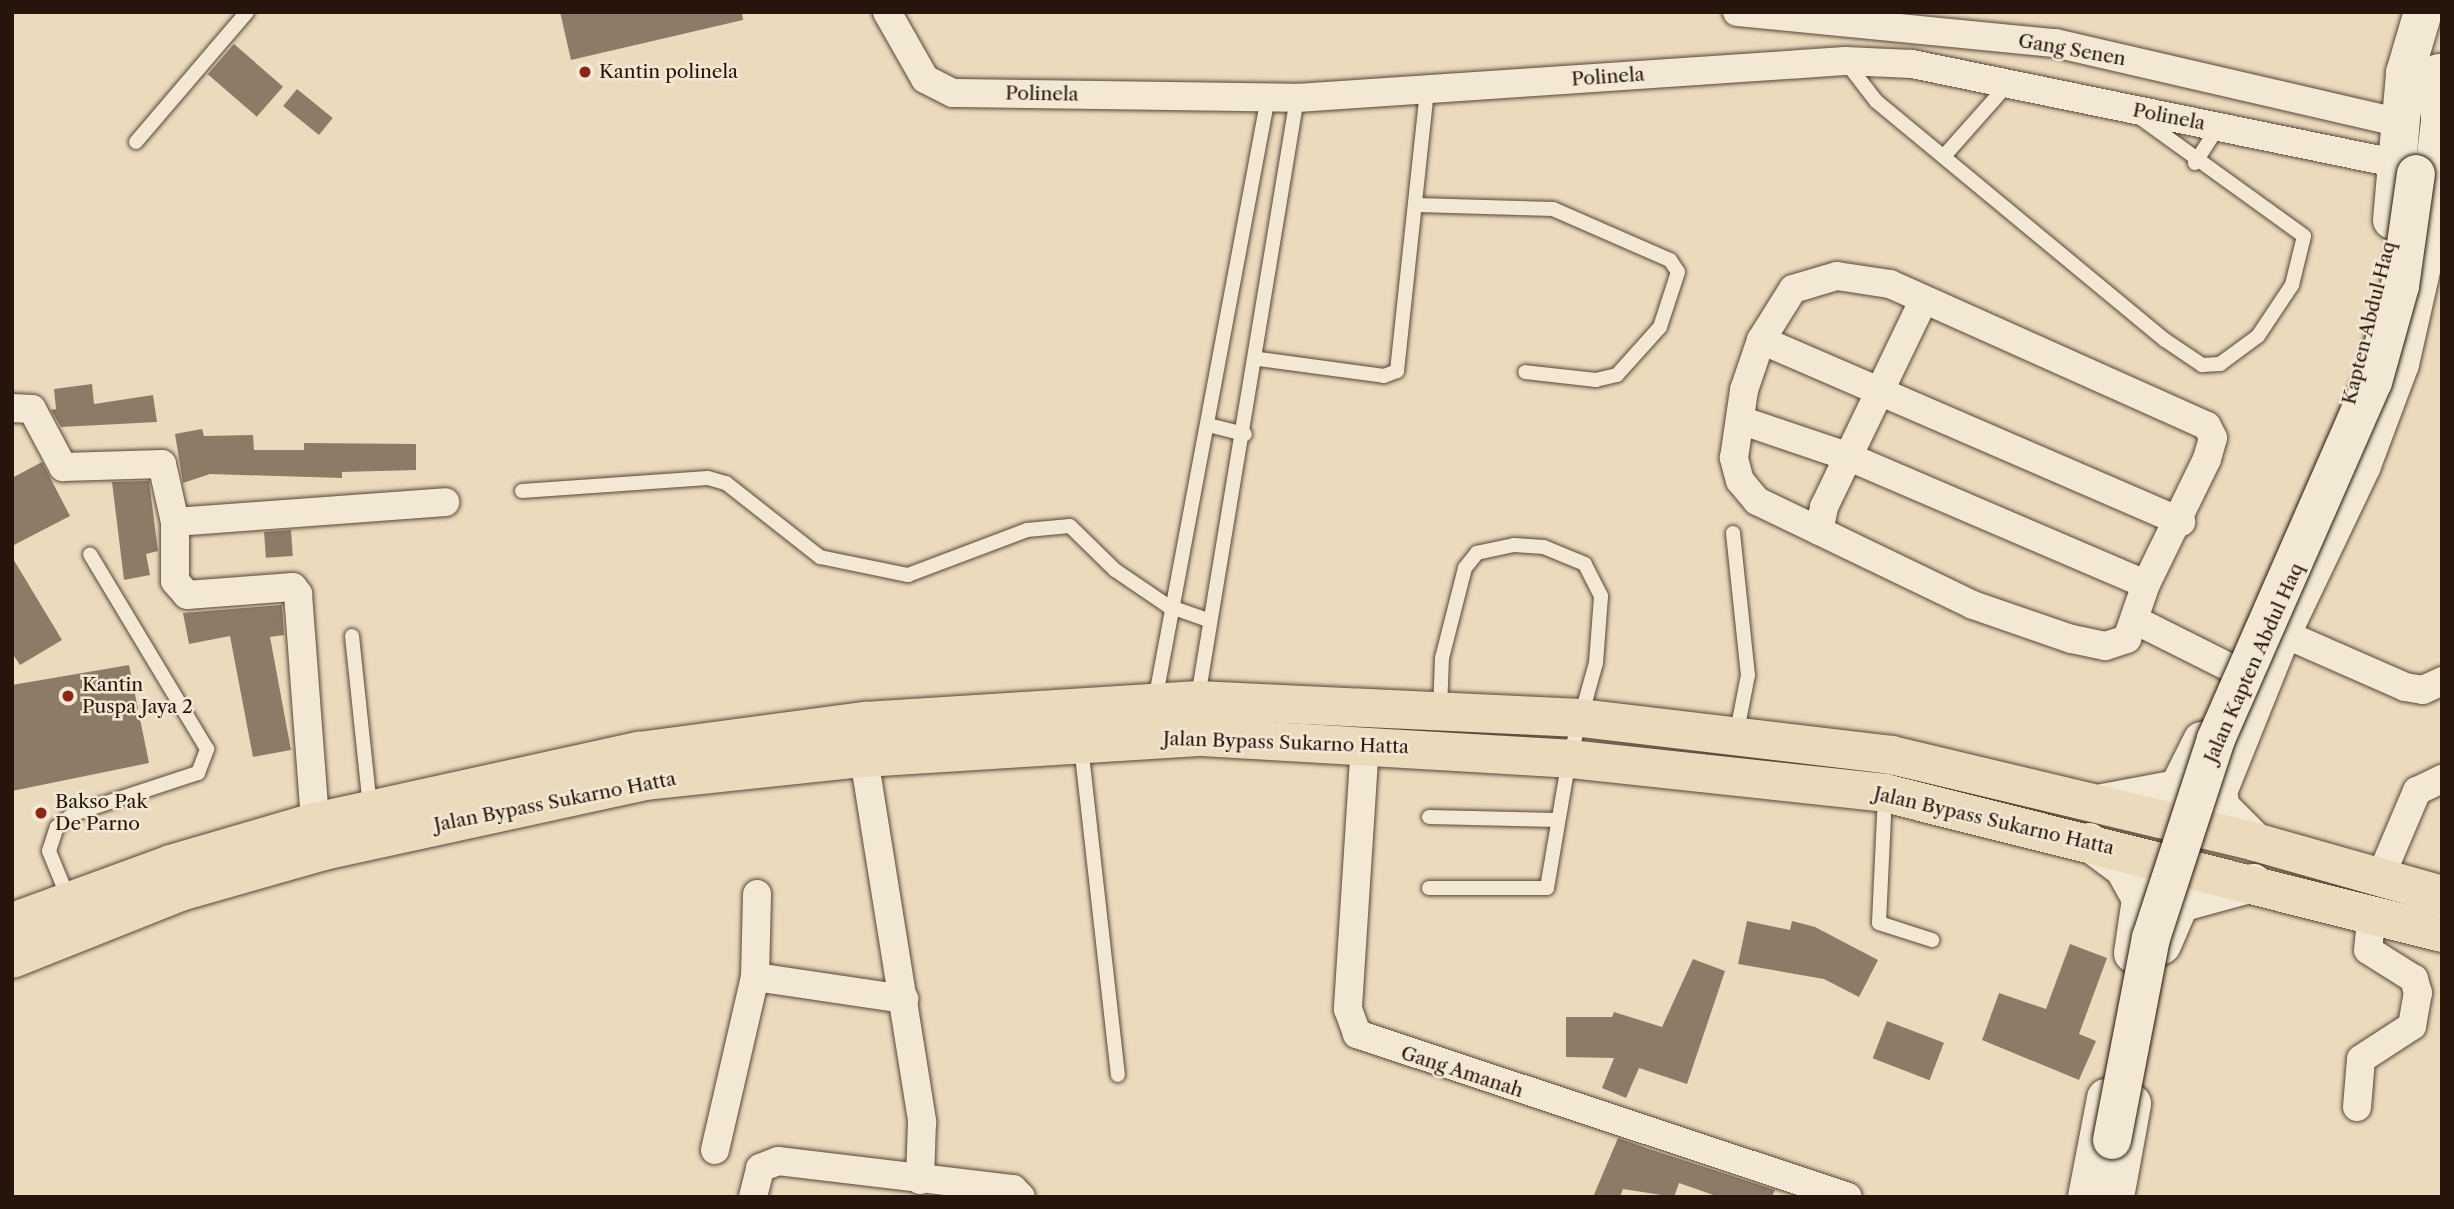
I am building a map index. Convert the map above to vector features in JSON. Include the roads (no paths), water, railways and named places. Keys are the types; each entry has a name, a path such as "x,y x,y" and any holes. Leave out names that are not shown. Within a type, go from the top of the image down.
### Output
{"highway":[{"name":"Jalan Bypass Sukarno Hatta","path":"12,958 77,915 315,822 370,808 639,751 865,721 1198,700 1440,708 1581,718 1891,755 2255,842 2376,896 2442,933"},
{"name":"Jalan Bypass Sukarno Hatta","path":"12,922 77,915 180,892 462,818 644,781 864,758 1081,742 1202,737 1439,748 1569,759 1885,793 2253,883 2376,896 2442,895"}],"street":[{"name":"Polinela","path":"887,12 925,79 953,93 1297,98 1845,61 1912,64 2011,81 2128,109 2398,165"},
{"name":"Gang Senen","path":"1737,12 2055,43 2401,123"},
{"name":"Jalan Kapten Abdul Haq","path":"2422,73 2423,12"},
{"name":"Jalan Kapten Abdul Haq","path":"2104,1180 2151,938 2216,738 2373,382 2400,286 2398,165 2422,73 2433,12"},
{"name":"Kapten Abdul Haq","path":"2097,804 2167,795 2186,780 2208,769 2267,626 2362,465 2382,359 2401,123 2422,73"},
{"name":"Kapten Abdul Haq","path":"2382,359 2423,262 2440,122 2422,73"},
{"path":"1862,277 1923,301 2207,426 2212,445 2181,522 2146,584 2135,621 2118,644 2049,634 1819,531 1757,500 1740,481 1734,458 1740,420 1761,341 1793,289 1813,279 1862,277"},
{"path":"1819,531 1849,457 1923,301"},
{"path":"1761,341 2181,522"},
{"path":"12,408 32,408 63,467 162,464 175,522 175,581 187,596 293,587 298,594 315,822"},
{"path":"1740,420 1849,457 2146,584"},
{"path":"175,522 445,502"},
{"path":"2135,621 2231,668"},
{"name":"Kapten Abdul Haq","path":"2255,842 2221,808 2208,769 2231,668 2267,626"},
{"path":"2267,626 2405,687 2423,690 2442,681"},
{"name":"Gang Amanah","path":"1365,744 1348,1009 1357,1034 1848,1197"},
{"path":"864,758 922,1122 920,1180"},
{"path":"2357,1107 2361,1059 2412,1026 2418,993 2414,979 2368,950 2376,896 2417,791 2442,779"},
{"name":"Jalan Kapten Abdul Haq","path":"2089,842 2130,876 2143,906 2150,937 2104,1180"},
{"name":"Jalan Kapten Abdul Haq","path":"2150,937 2180,903 2253,883"},
{"path":"715,1150 755,977 757,894"},
{"path":"755,977 904,999"},
{"path":"754,1197 755,1176 772,1161 1013,1189 1021,1197"}],"lane":[{"path":"136,142 247,12"},
{"path":"1845,61 1877,101 2165,340 2202,365 2220,363 2258,336 2292,285 2304,236 2195,163 2128,109"},
{"path":"1945,155 2011,81"},
{"path":"1259,359 1384,376 1397,371 1418,205 1427,89"},
{"path":"1155,701 1168,606 1208,425 1268,97"},
{"path":"1198,700 1208,620 1259,359 1297,98"},
{"path":"2195,163 2218,127"},
{"path":"1418,205 1553,209 1670,260 1678,272 1660,327 1617,375 1596,380 1525,372"},
{"path":"1208,425 1245,434"},
{"path":"522,491 708,478 726,483 820,557 908,575 1027,530 1070,526 1115,570 1168,606 1208,620"},
{"path":"1733,533 1748,675 1736,737"},
{"path":"1429,888 1547,888 1569,759 1596,663 1601,596 1592,573 1570,554 1514,545 1485,547 1465,568 1442,658 1439,748"},
{"path":"77,915 49,851 57,827 73,814 198,772 207,749 90,554"},
{"path":"352,636 370,808"},
{"path":"1081,742 1118,1075"},
{"path":"1885,793 1879,923 1932,940"},
{"path":"1429,817 1557,820"}],"place":[{"name":"Kantin polinela","path":"585,72"},
{"name":"Kantin Puspa Jaya 2","path":"68,696"},
{"name":"Bakso Pak De Parno","path":"41,813"}]}
